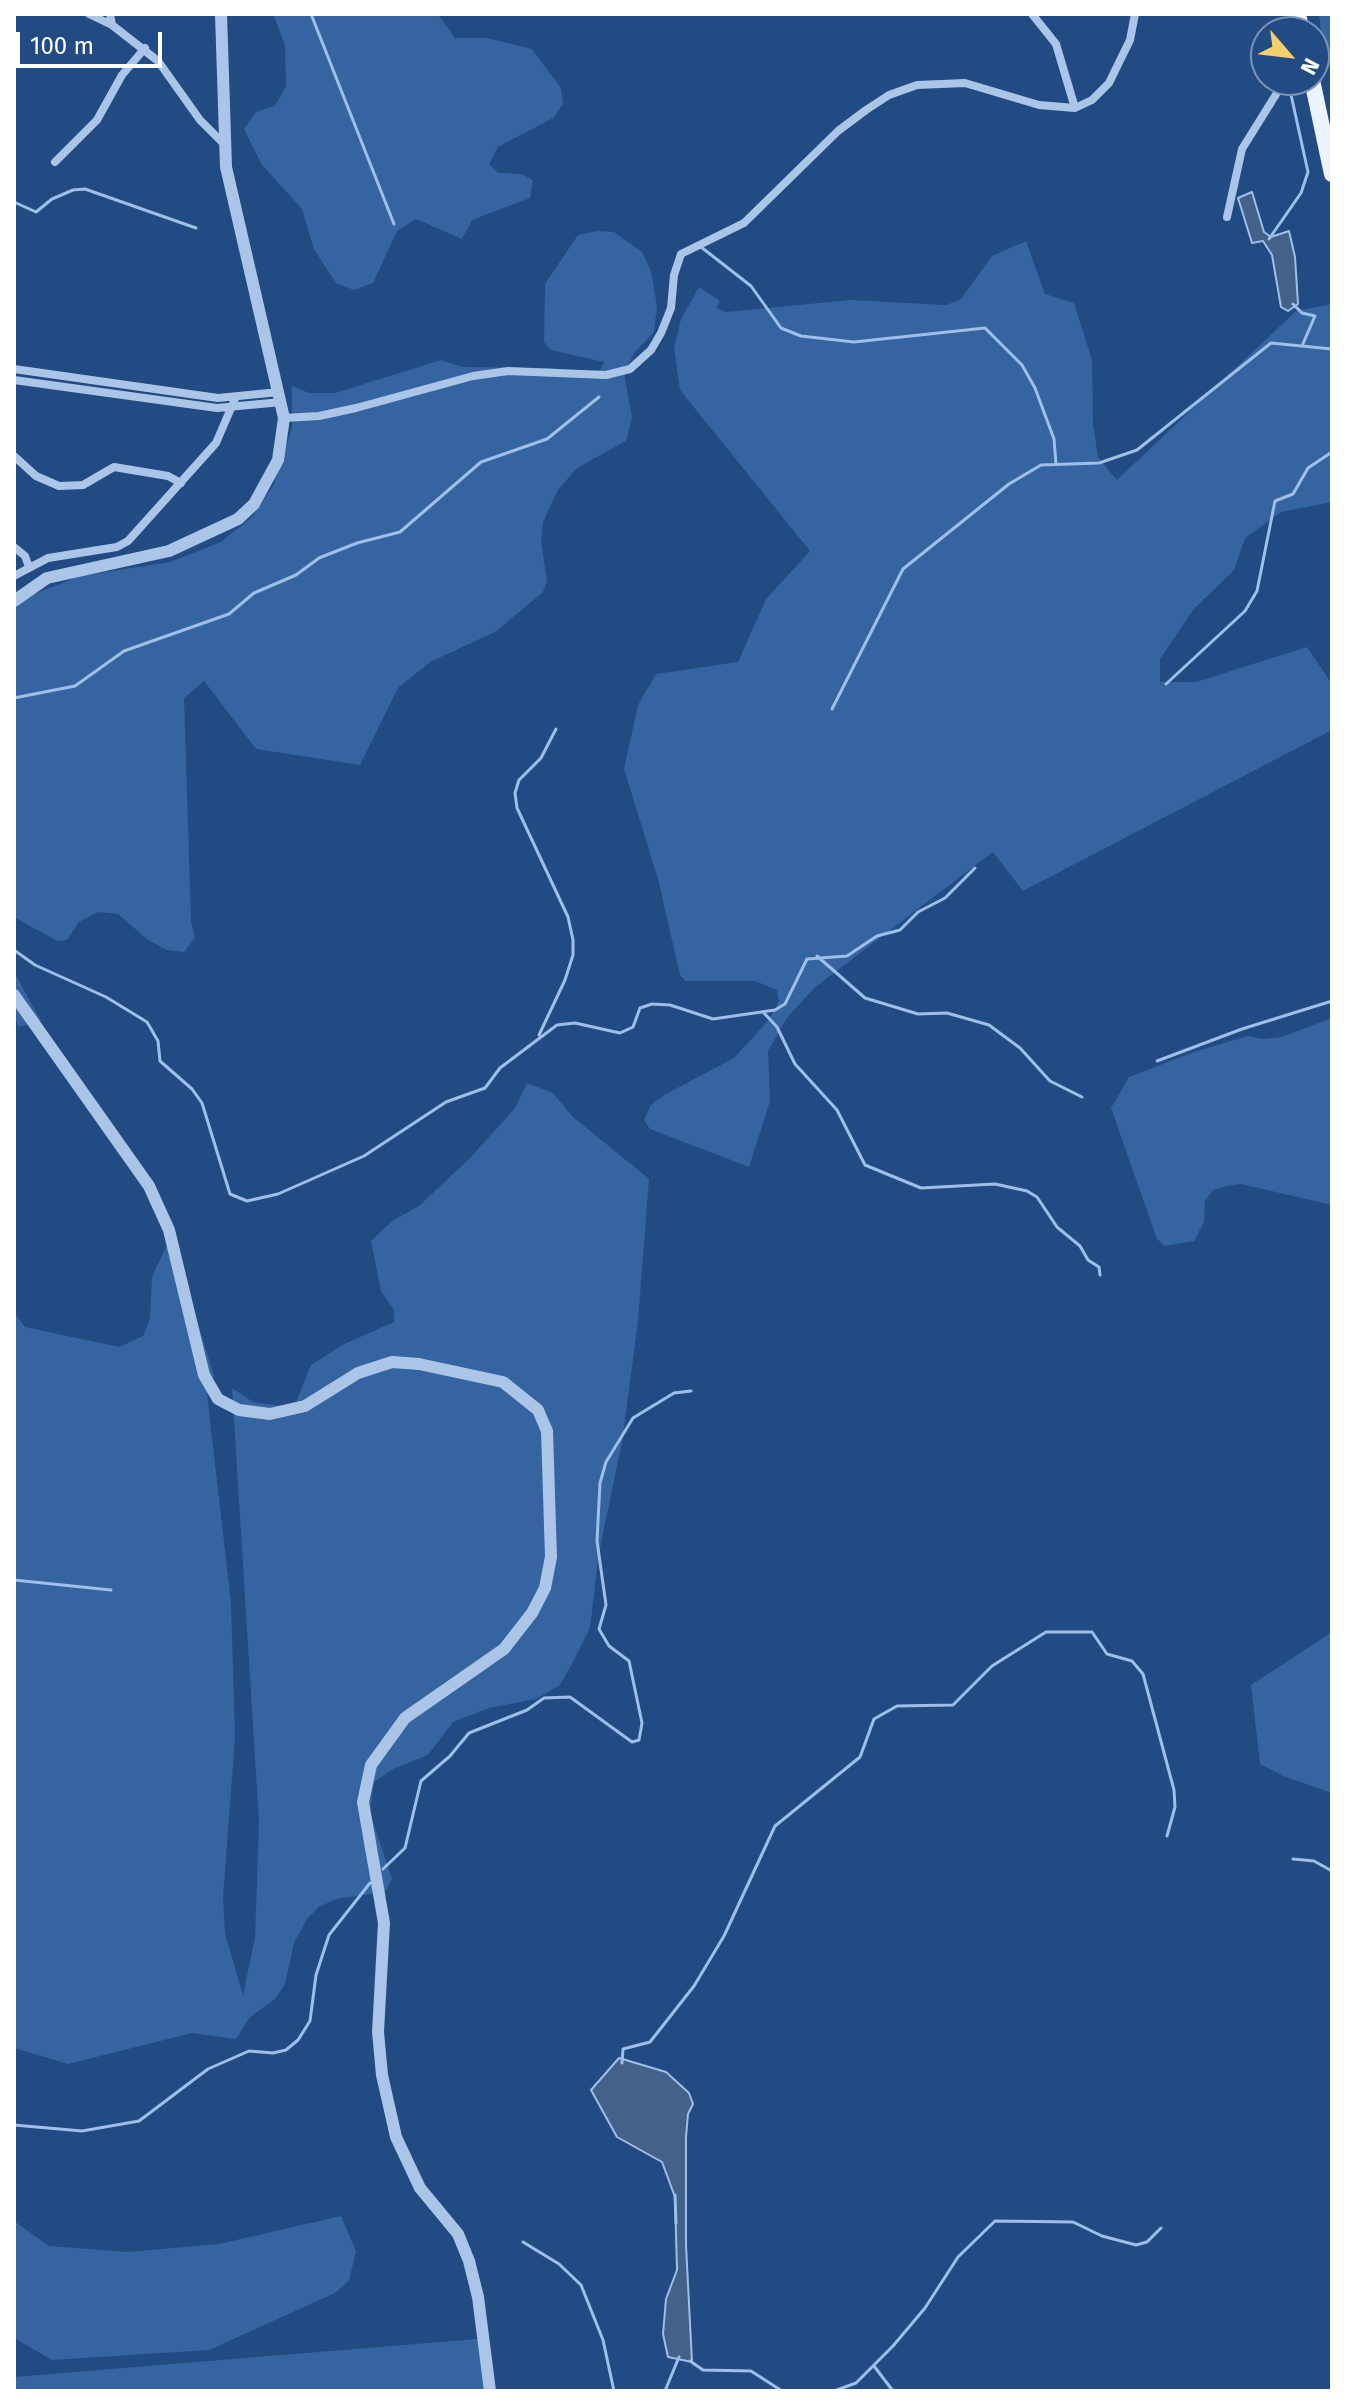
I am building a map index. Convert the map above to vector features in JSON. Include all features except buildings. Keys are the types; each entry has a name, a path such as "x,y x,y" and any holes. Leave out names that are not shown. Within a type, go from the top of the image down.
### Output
{"main road":[{"path":"1315,96 1332,174"}],"street":[{"path":"89,14 112,25 145,48 173,80 200,120 225,145"},
{"path":"110,14 112,25"},
{"path":"14,601 47,578 169,551 238,519 254,504 278,460 284,418 228,177 221,14"},
{"path":"1032,14 1056,44 1075,108"},
{"path":"284,418 319,416 436,383 508,371 606,375 630,369 651,350 661,333 671,308 674,275 681,254 744,223 838,131 889,95 917,85 965,83 1039,105 1075,108 1092,100 1109,83 1130,40 1135,14"},
{"path":"55,162 97,120 122,75 145,48"},
{"path":"1227,217 1242,149 1275,96"},
{"path":"14,369 234,404"},
{"path":"14,380 234,404 280,397"},
{"path":"14,576 57,556 125,544 220,438 234,404"},
{"path":"14,456 36,476 59,486 83,485 114,467 162,474 181,483"},
{"path":"14,547 25,556 29,567"},
{"path":"14,995 149,1186 169,1230 204,1375 218,1399 239,1410 270,1414 305,1406 358,1373 392,1362 419,1364 503,1382 538,1410 547,1431 551,1557 545,1588 532,1613 504,1649 405,1718 371,1765 363,1802 384,1923 378,2032 382,2075 396,2137 420,2188 458,2234 469,2261 478,2297 490,2391"}],"shaded area":[{"path":"273,14 438,14 455,38 487,38 532,49 561,88 563,104 553,118 498,147 489,164 498,173 521,174 533,180 530,198 472,220 462,239 416,219 397,231 373,283 354,290 336,283 314,249 302,209 262,165 244,129 256,112 275,106 286,86 285,45"},
{"path":"1332,14 1332,79 1330,16 1319,16"},
{"path":"1252,192 1264,232 1271,237 1289,231 1295,257 1298,304 1288,311 1281,307 1272,255 1263,241 1252,243 1238,198"},
{"path":"597,231 614,232 642,252 651,271 657,306 654,332 635,352 624,373 632,417 626,441 577,468 558,490 543,522 541,542 547,581 543,592 495,632 430,662 398,688 360,765 256,749 204,681 184,698 191,921 195,938 184,952 167,950 148,940 118,914 98,912 79,922 67,940 57,941 14,917 14,607 24,598 80,576 170,562 221,542 252,517 273,486 292,428 292,386 309,393 335,393 441,360 462,367 551,368 589,373 600,370 604,362 551,350 544,342 545,284 578,235"},
{"path":"1026,241 1045,294 1074,303 1092,360 1093,424 1098,457 1117,480 1296,311 1332,304 1332,502 1281,512 1245,538 1234,570 1193,610 1160,659 1160,682 1196,682 1307,647 1332,684 1332,730 1023,891 993,852 814,988 786,1019 768,1051 770,1101 749,1167 650,1129 644,1120 651,1105 664,1095 734,1058 768,1021 779,1001 777,990 755,981 685,981 680,975 658,879 624,769 638,705 656,674 738,662 766,599 810,551 680,390 674,348 681,319 699,287 720,301 716,308 726,312 851,300 946,305 960,300 992,256"},
{"path":"14,972 41,1021 18,1027 14,1013"},
{"path":"1332,1018 1332,1205 1241,1184 1226,1186 1213,1190 1205,1201 1204,1222 1194,1241 1165,1246 1157,1239 1111,1108 1129,1077 1194,1052 1248,1036 1263,1039 1282,1037"},
{"path":"527,1083 553,1093 572,1116 649,1179 638,1321 622,1442 599,1553 590,1628 572,1664 560,1685 536,1699 489,1708 453,1722 428,1755 393,1769 374,1782 370,1813 392,1879 385,1892 336,1899 319,1907 307,1919 294,1943 285,1984 275,1999 250,2017 236,2039 192,2033 68,2064 14,2048 14,1312 25,1327 119,1347 143,1336 150,1319 152,1277 171,1236 214,1376 207,1394 231,1603 235,1737 223,1897 225,1934 243,1995 255,1938 259,1822 232,1388 253,1402 282,1406 296,1402 311,1365 342,1345 394,1322 394,1310 381,1291 371,1241 392,1221 419,1206 471,1157 515,1108"},
{"path":"1332,1632 1332,1793 1283,1776 1260,1764 1251,1685"},
{"path":"619,2058 666,2072 689,2093 693,2104 688,2114 686,2137 686,2245 692,2362 668,2357 663,2334 666,2299 677,2270 675,2197 662,2162 617,2137 591,2090"},
{"path":"341,2216 356,2251 349,2281 335,2293 209,2350 52,2360 14,2338 14,2221 49,2246 128,2252 219,2244"},
{"path":"489,2338 493,2391 14,2391 14,2377"}],"waterway":[{"path":"311,14 394,224"},
{"path":"1269,239 1301,193 1308,172 1291,96"},
{"path":"14,202 36,212 52,199 73,190 85,189 196,228"},
{"path":"701,247 751,286 781,328 801,336 854,342 985,328 1022,365 1035,388 1054,439 1056,464"},
{"path":"1293,304 1302,313 1315,316 1302,346"},
{"path":"832,709 903,569 1009,484 1041,465 1099,463 1137,450 1271,343 1332,349"},
{"path":"14,698 75,686 124,651 229,614 254,593 296,575 319,558 357,543 400,532 481,462 547,439 599,397"},
{"path":"1166,684 1245,611 1257,591 1275,501 1293,494 1308,468 1332,452"},
{"path":"539,1035 565,980 573,955 573,940 568,917 517,808 515,793 519,780 541,758 556,729"},
{"path":"14,950 35,965 106,997 147,1022 158,1041 160,1061 192,1089 202,1103 230,1194 247,1201 278,1194 364,1156 446,1102 485,1088 500,1068 557,1025 575,1023 620,1033 633,1027 640,1008 652,1004 670,1005 713,1019 775,1010 785,1004 807,959 847,956 877,936 900,930 918,912 945,898 975,868"},
{"path":"817,956 865,998 918,1014 947,1013 989,1025 1020,1048 1050,1081 1082,1097"},
{"path":"1157,1061 1242,1029 1332,1001"},
{"path":"764,1013 777,1027 795,1064 837,1110 865,1165 921,1188 995,1184 1027,1191 1037,1197 1057,1227 1080,1246 1088,1260 1099,1267 1100,1275"},
{"path":"383,1869 405,1848 421,1781 450,1756 469,1733 527,1710 544,1698 570,1697 632,1742 639,1740 642,1723 629,1661 609,1646 599,1629 606,1605 597,1541 600,1483 606,1462 633,1418 674,1393 691,1391"},
{"path":"14,1580 111,1590"},
{"path":"622,2063 623,2049 650,2042 694,1986 724,1936 775,1826 860,1757 874,1719 897,1706 953,1705 992,1666 1046,1632 1092,1632 1107,1654 1132,1661 1143,1674 1174,1790 1175,1807 1167,1836"},
{"path":"1293,1859 1314,1861 1332,1871"},
{"path":"14,2125 82,2131 139,2121 208,2069 249,2051 273,2053 286,2050 298,2040 310,2021 316,1975 329,1935 370,1883"},
{"path":"675,2195 676,2223"},
{"path":"834,2391 856,2383 893,2346 925,2308 958,2257 995,2221 1073,2222 1102,2236 1136,2245 1147,2242 1161,2228"},
{"path":"523,2242 559,2264 581,2285 603,2340 614,2391"},
{"path":"665,2391 679,2357"},
{"path":"690,2361 703,2370 751,2371 782,2391"},
{"path":"874,2366 893,2391"}]}
